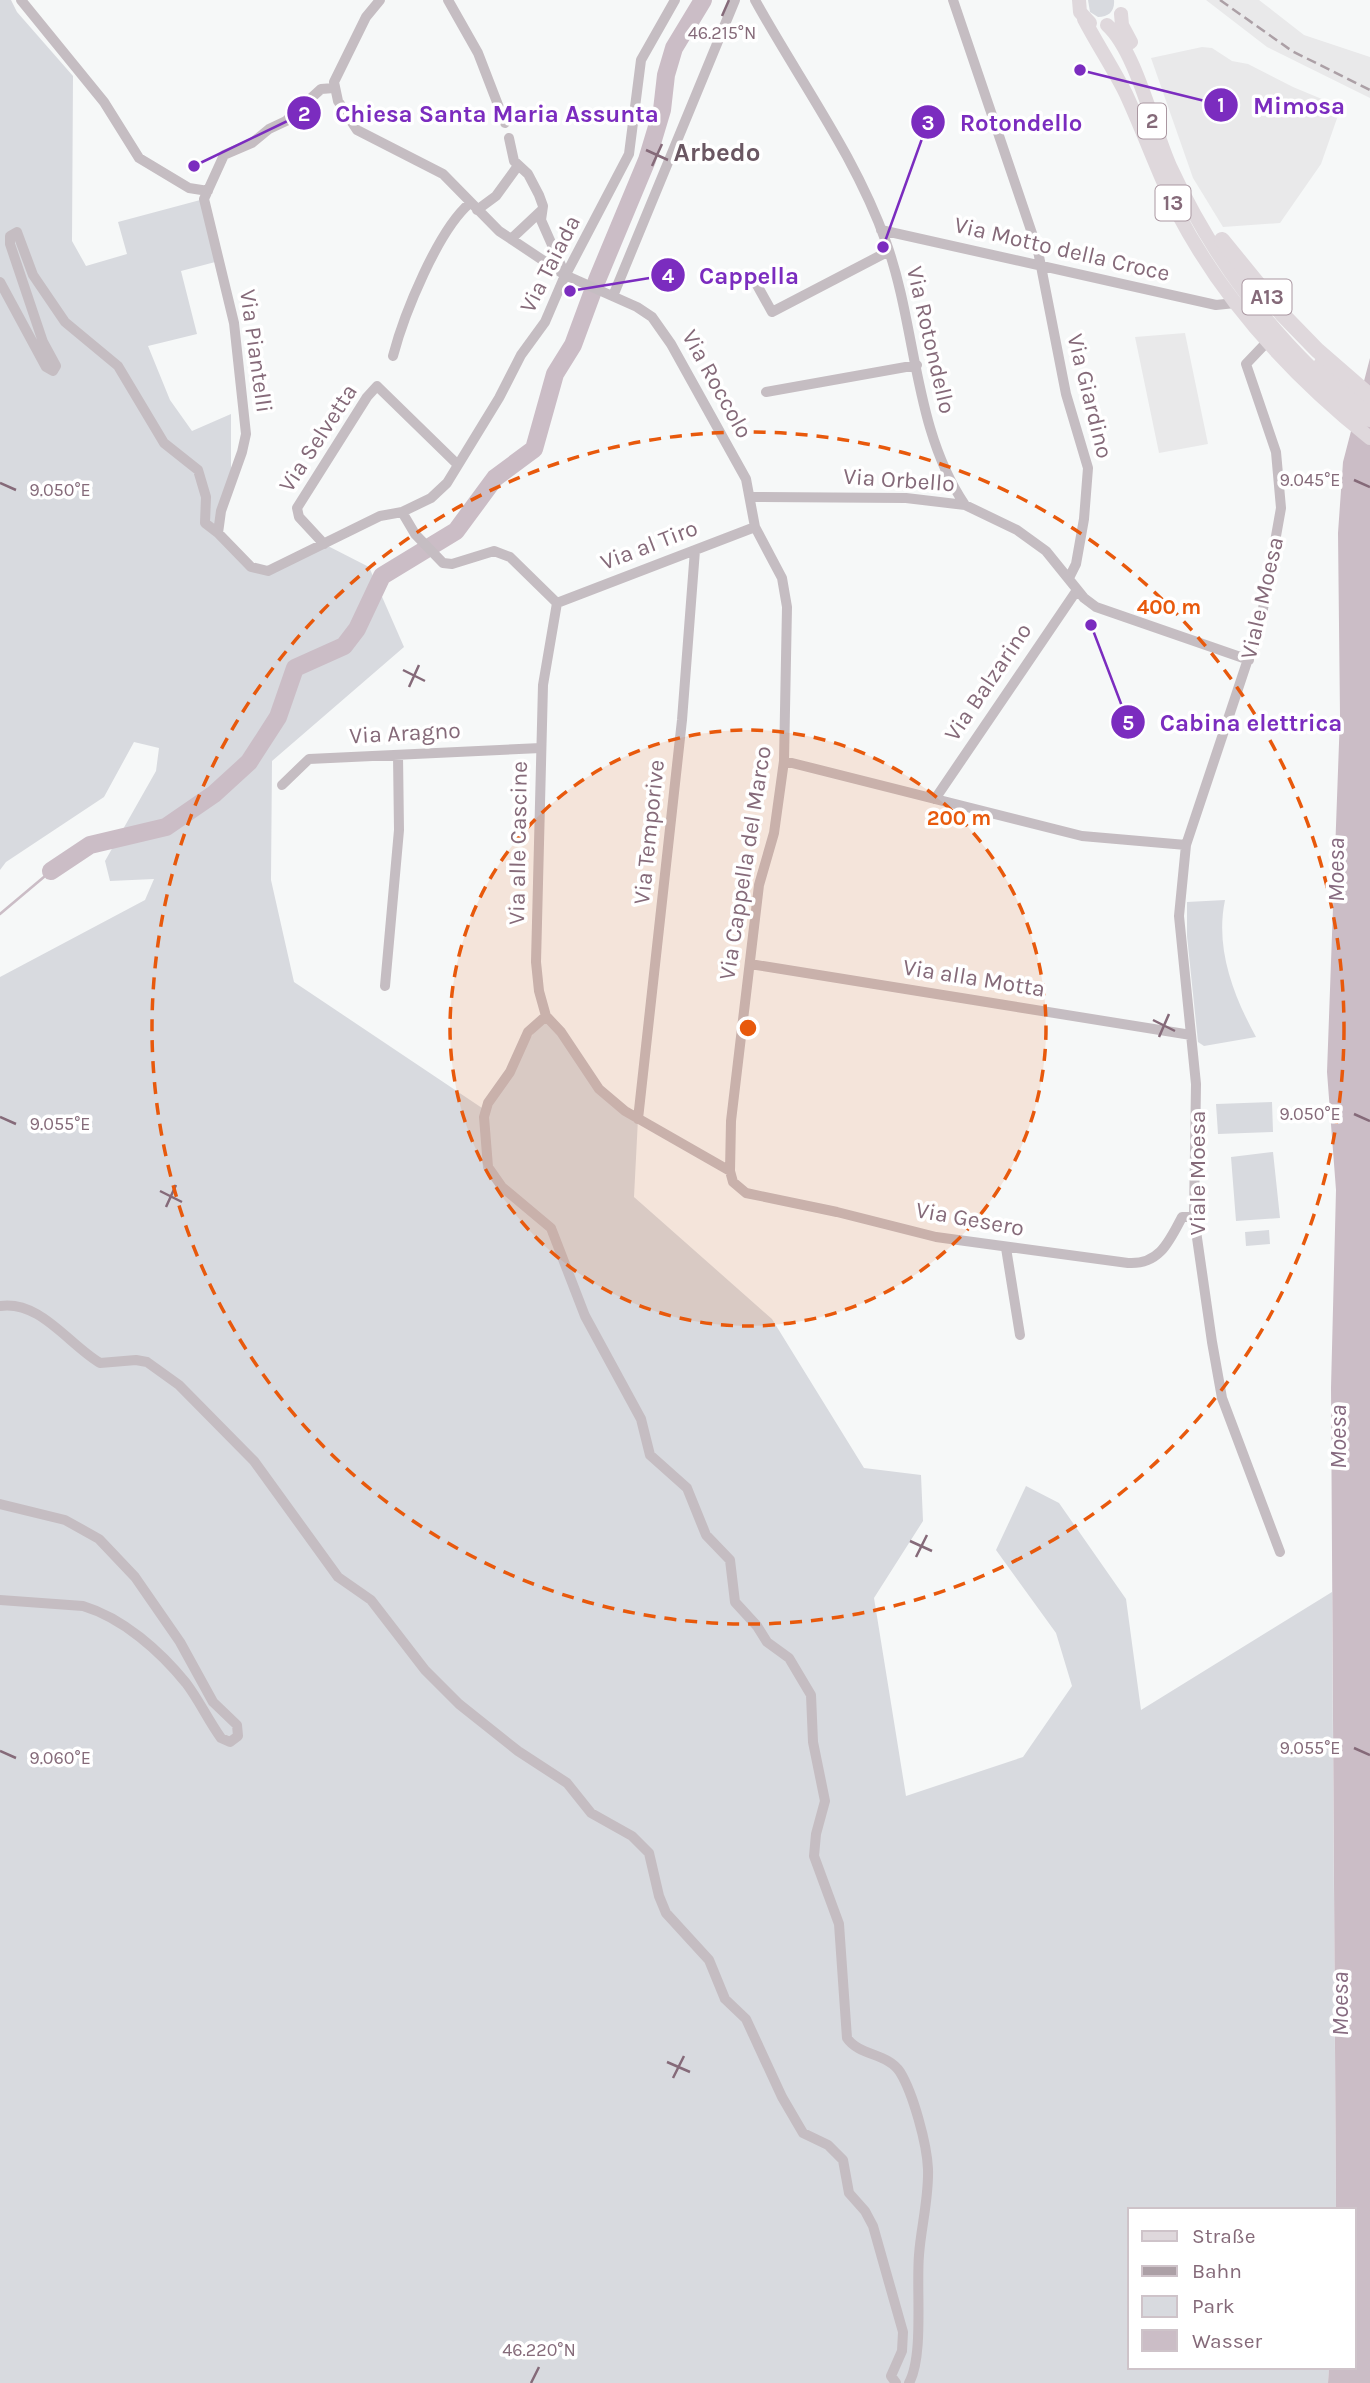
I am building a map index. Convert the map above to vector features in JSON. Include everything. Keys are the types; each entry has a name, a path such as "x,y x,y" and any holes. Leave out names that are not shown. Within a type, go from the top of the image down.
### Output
{"highway":[{"name":"A13","path":"1223,240 1314,358 1370,396"}],"main road":[{"path":"1079,0 1084,19 1105,26"},
{"path":"1103,52 1100,34 1122,7"},
{"name":"2","path":"1122,7 1122,25 1174,154 1194,195 1223,240"},
{"name":"13","path":"1084,19 1125,92 1181,218 1235,303 1266,343 1306,384 1370,438"},
{"name":"2","path":"1105,26 1121,42 1168,163 1209,238 1255,306 1370,405"},
{"name":"2","path":"1314,358 1370,420"}],"street":[{"path":"21,0 104,102 139,158 206,195 224,155 252,143 269,129 286,121 321,89 334,89 339,71 375,2"},
{"path":"448,0 478,53 505,123"},
{"name":"Via Taiada","path":"218,533 227,546 251,567 264,571 380,516 402,512 436,494 458,464 521,355 545,322 565,275 629,154 641,60 675,0"},
{"path":"610,295 735,0"},
{"name":"Via Rotondello","path":"755,0 791,66 833,129 881,230 889,251 938,455 965,505"},
{"name":"Via Giardino","path":"953,0 1038,251 1038,264 1066,394 1088,468 1084,519 1076,564 1069,578"},
{"name":"Via Roccolo","path":"334,89 357,130 430,166 456,186 511,239 565,275 644,311 663,331 748,484"},
{"path":"509,138 517,167 528,174 539,195 541,220 565,275"},
{"path":"393,356 416,291 453,222 474,206 496,196 517,167"},
{"name":"Via Piantelli","path":"206,195 234,323 245,423 242,452 231,477 218,533"},
{"path":"511,239 542,210"},
{"name":"Via Motto della Croce","path":"881,230 1216,305 1235,303"},
{"path":"0,282 46,367 53,370 56,366 43,342 10,244 12,233 17,232 33,275 65,322 118,366 164,443 198,471 206,497 205,523 218,533"},
{"path":"757,285 772,312 889,251"},
{"name":"Viale Moesa","path":"1266,343 1246,364 1276,452 1282,508 1261,620 1186,845 1179,916 1196,1084 1194,1217 1222,1398 1280,1552"},
{"path":"766,392 917,365"},
{"name":"Via Selvetta","path":"324,544 299,517 297,508 367,397 377,386 458,464"},
{"name":"Via Cappella del Marco","path":"730,1171 731,1121 759,885 774,833 784,761 786,597 779,570 755,527 748,484"},
{"name":"Via Orbello","path":"751,497 906,498 965,505 1017,530 1046,551 1089,603 1107,612 1249,660"},
{"path":"402,512 415,534 438,561 452,564 494,551 501,552 510,557 557,603"},
{"name":"Via al Tiro","path":"557,603 755,527"},
{"name":"Via Temporive","path":"638,1119 682,720 695,550"},
{"name":"Via Balzarino","path":"935,799 1077,590"},
{"name":"Via alle Cascine","path":"557,603 543,685 541,748 536,962 539,991 546,1016 561,1032 599,1089 638,1119 730,1171"},
{"name":"Via Aragno","path":"282,785 309,759 541,748"},
{"path":"385,986 399,830 398,755"},
{"path":"784,761 1082,836 1186,845"},
{"name":"Via alla Motta","path":"750,964 1191,1035"},
{"path":"546,1016 528,1032 512,1068 488,1103 484,1117 486,1158 502,1187 551,1228 584,1316 641,1419 650,1455 687,1488 706,1535 733,1566 735,1602 757,1626 767,1642 789,1658 811,1695 813,1742 825,1801 816,1834 814,1856 839,1924 847,2038 856,2047 896,2066 905,2082 926,2149 927,2185 916,2294 918,2332 909,2383"},
{"name":"Via Gesero","path":"730,1171 733,1182 746,1193 936,1237 1142,1264 1153,1260 1162,1251 1182,1217 1194,1217"},
{"path":"1006,1248 1020,1335"},
{"path":"0,1306 15,1305 32,1311 100,1363 136,1360 146,1362 179,1385 254,1461 338,1577 371,1600 418,1661 459,1704 508,1744 567,1783 591,1813 632,1836 649,1853 662,1906 709,1960 725,1999 746,2019 792,2118 803,2133 828,2145 843,2160 849,2193 865,2211 873,2226 904,2332 902,2351 891,2372 896,2383"},
{"path":"0,1504 76,1524 105,1544 158,1608 213,1702 237,1725 238,1736 230,1742 221,1738 185,1682 148,1644 106,1616 83,1605 0,1600"}],"shaded area":[{"path":"1206,0 1259,0 1304,35 1370,57 1370,98 1267,47"},
{"path":"1202,47 1212,48 1232,61 1248,64 1341,107 1321,164 1280,223 1223,227 1193,178 1151,58"},
{"path":"1185,333 1208,444 1159,453 1135,337"}],"green space":[{"path":"0,0 11,0 17,12 73,76 72,241 86,266 127,254 118,222 204,199 219,261 181,271 197,334 148,346 170,400 192,431 231,414 231,477 217,528 259,570 324,544 369,567 404,647 272,761 271,880 294,982 485,1110 518,1055 546,1016 599,1089 638,1119 634,1197 772,1319 864,1468 921,1475 923,1521 874,1598 906,1796 1023,1757 1072,1686 1056,1633 996,1550 1026,1486 1059,1503 1126,1599 1141,1710 1332,1592 1336,2208 1128,2208 1128,2369 1329,2369 1328,2383 0,2383 0,977 145,900 154,879 110,881 105,861 156,771 159,748 134,742 104,797 6,862 0,870"},
{"path":"1088,0 1114,0 1112,10 1108,15 1098,17 1090,12"},
{"path":"1225,900 1222,936 1228,971 1240,1005 1256,1037 1204,1046 1198,1042 1187,936 1187,902"},
{"path":"1272,1102 1273,1132 1218,1134 1216,1104"},
{"path":"1273,1152 1280,1218 1236,1221 1231,1157"},
{"path":"1269,1230 1270,1244 1246,1246 1245,1232"}],"water":[{"name":"Moesa","path":"1370,358 1370,2383 1328,2383 1329,2369 1356,2369 1356,2208 1336,2208 1331,1388 1336,1190 1327,1072 1340,716 1338,533 1343,462"}],"waterway":[{"path":"51,871 90,845 166,827 214,794 249,762 278,717 295,668 344,646 357,629 382,576 456,531 495,478 534,449 555,374 573,345 647,160 662,110 666,75 674,48 703,0"},
{"path":"0,914 51,871"}],"railway":[{"path":"1220,0 1292,51 1370,90"}],"place":[{"name":"Mimosa","path":"1080,70"},
{"name":"Chiesa Santa Maria Assunta","path":"194,166"},
{"name":"Rotondello","path":"883,247"},
{"name":"Cappella","path":"570,291"},
{"name":"Cabina elettrica","path":"1091,625"}],"district":[{"name":"Arbedo","path":"717,152"}]}
